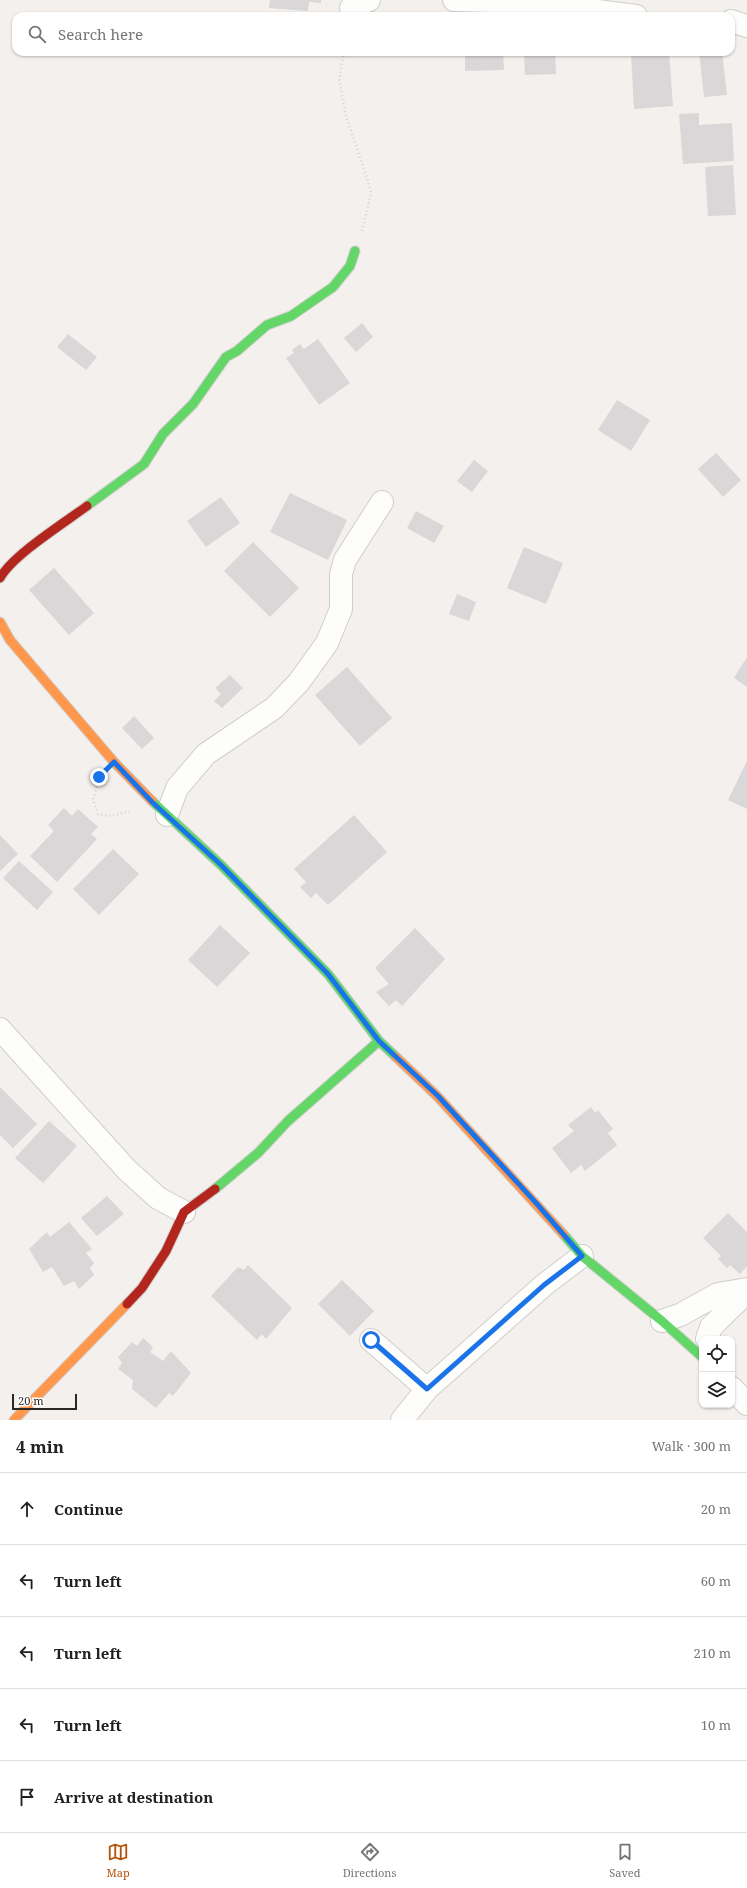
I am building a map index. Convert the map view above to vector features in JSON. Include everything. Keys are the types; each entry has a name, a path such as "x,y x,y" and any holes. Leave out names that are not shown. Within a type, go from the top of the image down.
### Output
{"street":[{"path":"454,0 529,2 605,12"},
{"path":"735,22 747,26"},
{"path":"0,578 5,569 16,559 144,464 163,434 193,404 226,357 237,351 267,325 291,316 333,287 350,266 355,252"},
{"path":"160,809 206,754 274,708 299,682 327,643 341,609 341,574 344,560 382,502"},
{"path":"0,622 10,640 114,762 160,809 220,864 328,974 379,1041 438,1096 537,1204 582,1256 699,1348"},
{"path":"0,1029 8,1048 127,1170 158,1198 184,1212"},
{"path":"14,1420 142,1288 166,1251 184,1212 214,1190 258,1153 288,1121 379,1041"},
{"path":"402,1420 427,1389 544,1285 582,1256"},
{"path":"662,1320 680,1315 718,1294 747,1289"},
{"path":"708,1336 711,1327 747,1292"},
{"path":"371,1340 427,1389"},
{"path":"735,1391 747,1404"}],"path":[{"path":"343,56 339,80 346,116 371,193 366,217 355,252"},
{"path":"114,762 99,777 93,800 98,814 111,816 129,811 160,809"}],"building":[{"path":"270,0 321,0 321,3 309,2 308,11 269,8"},
{"path":"465,56 503,56 504,70 465,71"},
{"path":"524,56 555,56 556,74 525,75"},
{"path":"631,56 669,56 673,106 634,109"},
{"path":"699,56 722,56 727,95 704,97"},
{"path":"699,113 699,125 732,123 734,161 683,164 679,114"},
{"path":"733,165 736,215 708,216 705,167"},
{"path":"362,323 373,337 356,352 344,338"},
{"path":"68,334 97,357 86,370 57,347"},
{"path":"318,339 350,383 319,405 286,358 294,353 292,350 300,344 304,349"},
{"path":"617,400 650,420 631,451 598,430"},
{"path":"716,453 741,480 723,497 698,469"},
{"path":"474,460 488,471 472,492 457,481"},
{"path":"290,493 347,520 328,560 270,532"},
{"path":"221,497 240,523 206,547 187,521"},
{"path":"416,511 444,526 434,543 407,528"},
{"path":"253,542 299,588 270,617 224,571"},
{"path":"524,547 563,563 546,604 507,588"},
{"path":"54,568 94,613 69,635 29,590"},
{"path":"457,594 476,602 469,621 449,614"},
{"path":"747,657 747,687 734,678"},
{"path":"347,667 392,718 360,746 315,695"},
{"path":"230,675 243,688 222,708 214,701 221,694 215,688"},
{"path":"134,716 154,738 142,749 122,728"},
{"path":"747,761 747,809 728,800"},
{"path":"64,808 72,816 78,809 98,827 91,834 97,839 57,882 30,856 54,831 48,825"},
{"path":"354,815 387,852 328,905 316,893 311,898 300,887 306,882 294,869"},
{"path":"0,835 18,854 0,871"},
{"path":"113,849 139,874 99,915 73,889"},
{"path":"19,861 53,892 37,910 3,878"},
{"path":"220,925 250,953 217,987 188,960"},
{"path":"415,928 445,959 402,1006 396,1000 389,1006 376,992 389,984 375,968"},
{"path":"0,1087 37,1124 13,1148 0,1135"},
{"path":"591,1107 595,1113 598,1110 613,1129 608,1133 617,1145 585,1171 581,1165 571,1173 552,1148 574,1131 568,1125"},
{"path":"49,1121 77,1146 43,1183 15,1158"},
{"path":"107,1196 124,1214 97,1236 81,1218"},
{"path":"728,1213 747,1232 747,1266 740,1274 730,1265 727,1268 718,1259 721,1256 703,1238"},
{"path":"69,1222 92,1249 86,1253 94,1263 90,1268 94,1275 79,1289 74,1281 64,1286 52,1267 43,1272 29,1249 47,1232 50,1237"},
{"path":"248,1265 292,1308 266,1339 262,1334 257,1340 211,1296 238,1267 244,1270"},
{"path":"342,1280 374,1311 350,1336 318,1304"},
{"path":"143,1338 153,1347 150,1352 163,1361 171,1351 191,1373 173,1396 169,1393 156,1408 132,1389 133,1380 118,1369 122,1363 118,1357 132,1342 137,1346"}],"traffic: fast":[{"path":"87,506 144,464 163,434 193,404 226,357 237,351 267,325 291,316 333,287 350,266 355,251"},
{"path":"152,801 220,864 328,974 379,1041 396,1057"},
{"path":"215,1189 258,1153 288,1121 379,1041"},
{"path":"564,1235 582,1256 662,1321 699,1354"}],"traffic: slow":[{"path":"0,622 10,640 114,762 152,801"},
{"path":"396,1057 437,1096 564,1235"},
{"path":"14,1420 127,1304"}],"traffic: jam":[{"path":"0,578 16,559 87,506"},
{"path":"127,1304 142,1288 166,1251 184,1212 215,1189"}],"route":[{"path":"99,777 114,762 152,802 220,864 328,974 379,1041 438,1096 537,1204 582,1256 544,1285 444,1376 427,1389 371,1340"}]}
